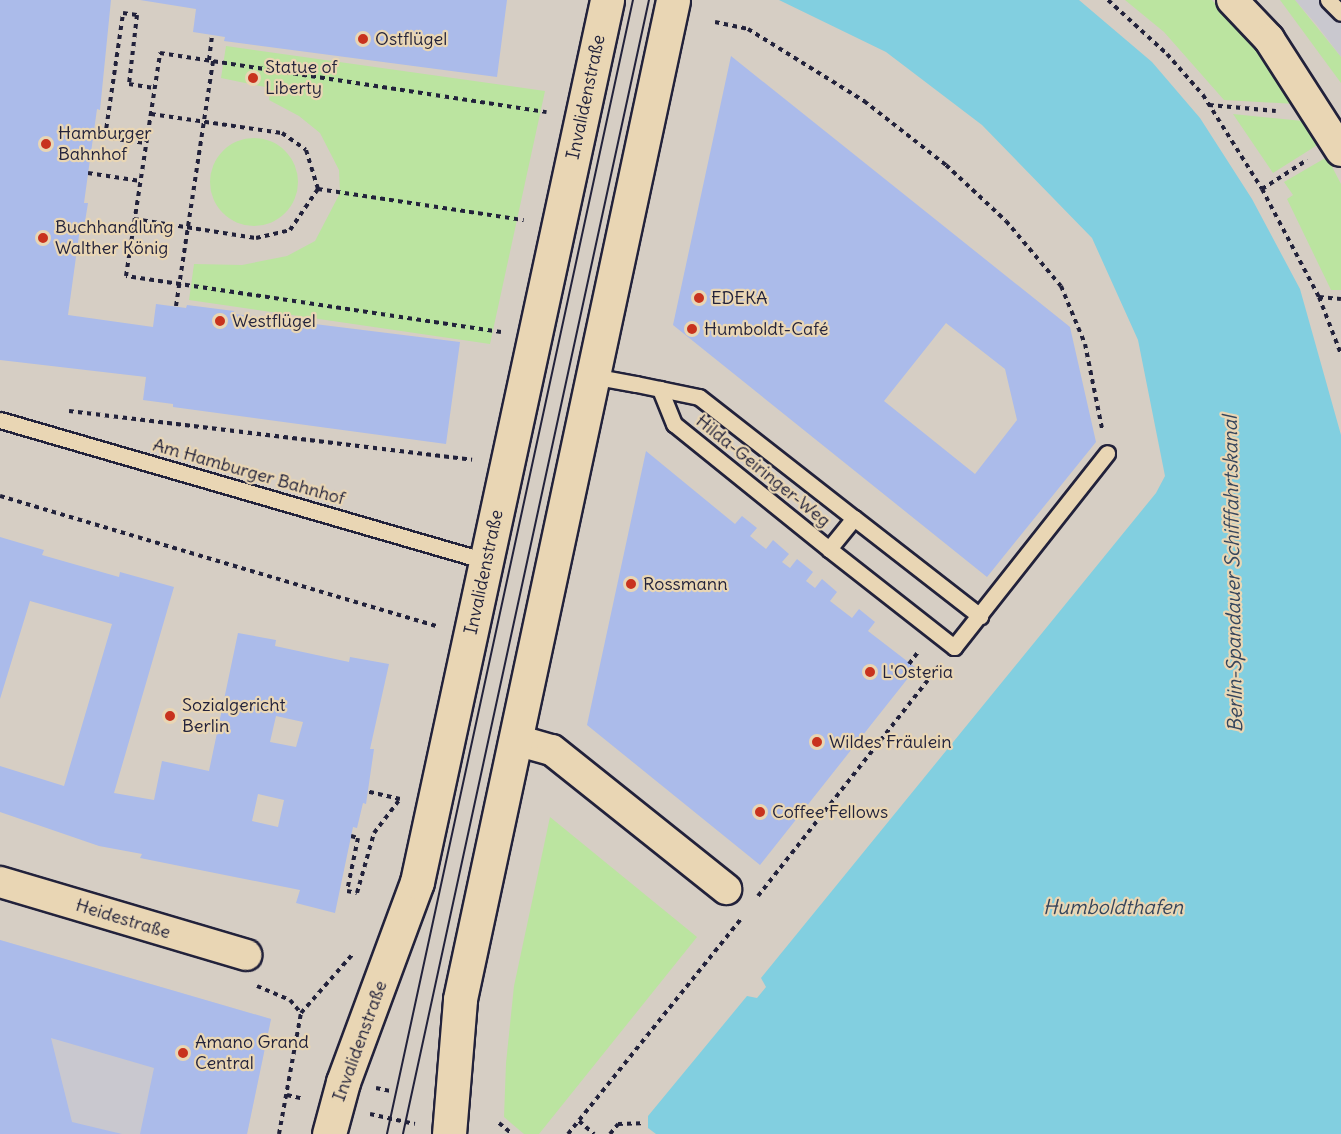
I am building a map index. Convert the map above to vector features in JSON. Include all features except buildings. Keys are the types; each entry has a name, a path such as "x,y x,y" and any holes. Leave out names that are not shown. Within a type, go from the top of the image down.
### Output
{"main road":[{"name":"Invalidenstraße","path":"333,1120 417,882 607,0"},
{"path":"449,1132 460,999 673,0"}],"street":[{"path":"1232,0 1269,39 1334,131"},
{"path":"516,740 552,750 726,889"},
{"name":"Heidestraße","path":"0,882 246,955"}],"lane":[{"path":"1328,0 1341,13"},
{"name":"Hilda-Geiringer-Weg","path":"592,376 699,397 980,616"},
{"name":"Hilda-Geiringer-Weg","path":"660,389 674,424 954,647"},
{"name":"Am Hamburger Bahnhof","path":"0,420 486,561"},
{"path":"954,647 1107,453"},
{"name":"Hilda-Geiringer-Weg","path":"829,549 854,518"}],"path":[{"path":"1108,0 1167,54 1209,105 1262,189 1319,297 1341,354"},
{"path":"105,137 123,13 137,15 129,84 154,88"},
{"path":"715,22 748,29 864,101 946,165 1006,221 1061,286 1085,345 1107,453"},
{"path":"176,306 211,61 212,35"},
{"path":"502,332 126,276 160,53 552,113"},
{"path":"1209,105 1334,131"},
{"path":"151,114 282,133 306,150 318,189"},
{"path":"1262,189 1334,131"},
{"path":"93,136 146,143"},
{"path":"88,173 140,181"},
{"path":"318,189 517,219"},
{"path":"134,219 256,238 290,230 318,189"},
{"path":"1319,297 1341,298"},
{"path":"59,410 476,460"},
{"path":"1093,430 1101,421"},
{"path":"0,495 440,627"},
{"path":"757,898 954,647"},
{"path":"351,836 358,838 347,891 357,893 374,833 400,799 369,792"},
{"path":"568,1134 742,916"},
{"path":"246,955 252,984 290,1000 301,1013 279,1134"},
{"path":"375,1088 390,1091"},
{"path":"287,1095 333,1120 449,1132"},
{"path":"579,1120 594,1134"},
{"path":"499,1123 512,1134"},
{"path":"610,1134 618,1124 642,1123"}],"shaded area":[{"path":"1295,0 1341,0 1341,57 1316,24"},
{"path":"0,940 271,1019 247,1134 0,1134"}],"green space":[{"path":"1125,0 1212,0 1255,48 1295,104 1224,100 1164,32"},
{"path":"1280,0 1295,0 1341,57 1341,83"},
{"path":"226,46 545,91 490,344 189,300 194,264 242,265 287,256 315,241 340,193 339,170 320,133 299,116 269,100 270,88 221,78"},
{"path":"1233,114 1303,121 1319,144 1273,173"},
{"path":"254,138 271,141 285,151 295,165 298,182 295,199 285,213 271,223 254,226 237,223 223,213 213,199 210,182 213,165 223,151 237,141"},
{"path":"1327,157 1341,184 1341,290 1331,290 1287,199 1293,195 1284,182"},
{"path":"550,817 697,937 539,1134 524,1134 504,1117 506,1063 514,986"}],"water":[{"name":"Humboldthafen","path":"779,0 1079,0 1152,62 1200,118 1252,199 1300,289 1341,435 1341,1134 656,1134 648,1128 648,1116 747,996 757,998 766,987 761,978 1156,493 1165,476 1138,340 1092,238 982,125 886,52"}],"tram line":[{"path":"387,1134 633,0"},
{"path":"403,1134 649,0"}],"place":[{"name":"Ostflügel","path":"363,39"},
{"name":"Statue of Liberty","path":"253,78"},
{"name":"Hamburger Bahnhof","path":"46,144"},
{"name":"Buchhandlung Walther König","path":"43,238"},
{"name":"EDEKA","path":"699,298"},
{"name":"Westflügel","path":"220,321"},
{"name":"Humboldt-Café","path":"692,329"},
{"name":"Rossmann","path":"631,584"},
{"name":"L'Osteria","path":"870,672"},
{"name":"Sozialgericht Berlin","path":"170,716"},
{"name":"Wildes Fräulein","path":"817,742"},
{"name":"Coffee Fellows","path":"760,812"},
{"name":"Amano Grand Central","path":"183,1053"}],"water label":[{"name":"Berlin-Spandauer Schifffahrtskanal","path":"1232,574"}]}
